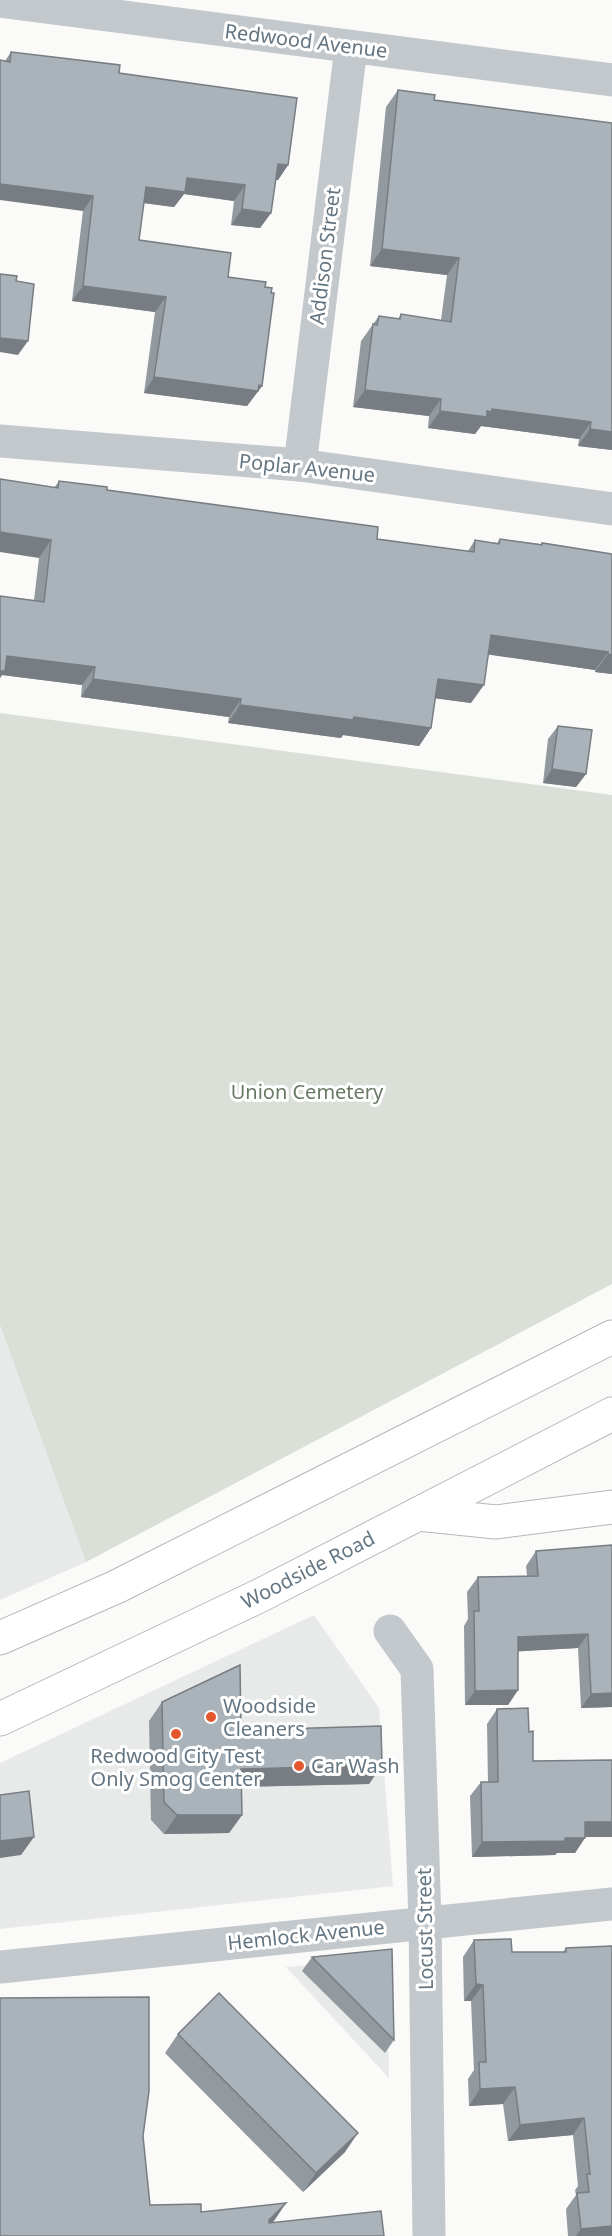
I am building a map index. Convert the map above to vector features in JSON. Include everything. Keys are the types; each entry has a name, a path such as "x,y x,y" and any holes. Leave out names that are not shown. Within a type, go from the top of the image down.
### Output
{"highway":[{"path":"0,1638 116,1587 612,1337"},
{"name":"Woodside Road","path":"0,1719 250,1600 612,1414"},
{"path":"418,1514 496,1522 612,1507"}],"street":[{"name":"Redwood Avenue","path":"0,1 612,80"},
{"name":"Addison Street","path":"300,465 351,47"},
{"name":"Poplar Avenue","path":"0,441 300,465 612,509"},
{"name":"Locust Street","path":"390,1631 417,1669 425,1922 429,2236"},
{"name":"Hemlock Avenue","path":"0,1967 612,1904"}],"shaded area":[{"path":"0,1325 86,1562 0,1600"},
{"path":"314,1615 379,1708 393,1886 0,1929 0,1763"},
{"path":"387,1958 389,2078 286,1967"}],"green space":[{"name":"Union Cemetery","path":"0,713 612,795 612,1284 86,1562 0,1325"}],"building":[{"path":"11,52 120,65 119,73 297,98 288,165 278,164 271,213 242,209 245,185 187,178 185,192 146,187 139,240 231,253 228,277 266,282 265,287 272,288 271,293 274,293 262,386 259,385 258,391 154,377 166,297 83,286 93,196 0,184 0,60 10,62"},
{"path":"398,90 435,95 434,100 612,123 612,432 590,429 591,422 492,409 491,412 487,411 487,417 440,411 441,399 365,390 373,324 377,325 379,316 400,319 401,314 451,322 459,258 382,249"},
{"path":"0,274 17,276 16,281 34,284 28,341 0,338"},
{"path":"0,479 58,488 59,481 107,487 107,490 378,527 377,539 474,552 475,540 499,544 500,539 612,554 612,655 608,652 491,635 484,685 438,679 431,728 240,705 241,699 93,679 95,667 7,656 5,671 0,671 0,596 44,602 51,540 0,532"},
{"path":"558,726 592,730 586,774 552,769"},
{"path":"612,1545 612,1693 591,1694 588,1634 518,1637 518,1690 475,1691 474,1611 479,1611 478,1577 538,1576 536,1551"},
{"path":"240,1665 241,1730 381,1726 382,1765 241,1769 242,1815 177,1815 164,1802 162,1702"},
{"path":"528,1708 529,1732 533,1731 533,1761 612,1760 612,1822 585,1822 585,1838 565,1838 565,1841 482,1842 481,1782 498,1782 497,1709"},
{"path":"29,1791 34,1837 0,1841 0,1795"},
{"path":"511,1939 512,1952 566,1952 566,1948 612,1946 612,2226 581,2229 577,2193 589,2192 587,2174 590,2174 584,2118 520,2125 515,2087 480,2089 479,2062 486,2062 483,1985 476,1984 474,1940"},
{"path":"392,1949 394,2040 312,1957"},
{"path":"219,1993 358,2133 316,2173 178,2034"},
{"path":"149,1997 149,2091 143,2136 150,2205 201,2204 201,2212 286,2203 269,2220 269,2223 381,2211 384,2236 0,2236 0,1998"}],"place":[{"name":"Woodside Cleaners","path":"211,1717"},
{"name":"Redwood City Test Only Smog Center","path":"176,1734"},
{"name":"Car Wash","path":"299,1766"}]}
